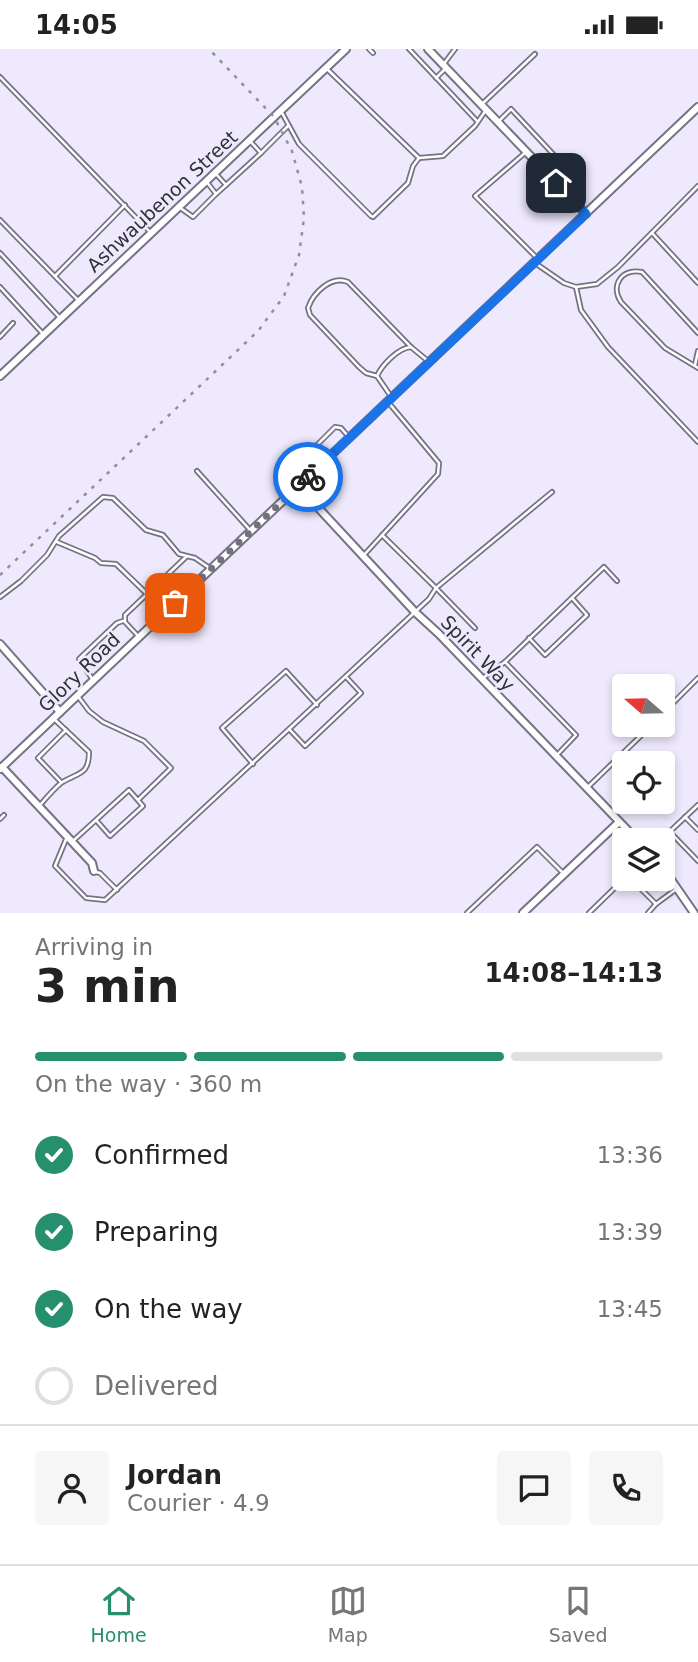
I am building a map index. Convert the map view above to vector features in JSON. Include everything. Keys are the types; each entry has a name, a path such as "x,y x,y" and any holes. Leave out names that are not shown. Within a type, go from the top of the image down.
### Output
{"street":[{"path":"428,49 586,214"},
{"name":"Ashwaubenon Street","path":"0,376 342,50"},
{"name":"Glory Road","path":"1,768 698,107"},
{"name":"Spirit Way","path":"298,487 625,828"},
{"path":"0,644 60,712"},
{"path":"1,768 92,863 94,871"},
{"path":"523,913 619,822"},
{"path":"675,884 694,913"}],"lane":[{"path":"369,49 373,53"},
{"path":"409,49 477,121"},
{"path":"436,78 456,49"},
{"path":"326,68 419,157 443,156 475,126 483,107 535,54"},
{"path":"0,77 151,233"},
{"path":"498,122 510,109 554,155 541,168"},
{"path":"281,111 299,144 371,216 408,184 413,166 419,157"},
{"path":"179,207 193,217 289,125"},
{"path":"249,141 261,153"},
{"path":"526,152 475,196 537,261 564,283 576,287 597,284 618,267 698,186"},
{"path":"215,172 226,185"},
{"path":"206,181 216,194"},
{"path":"55,277 125,205"},
{"path":"0,219 79,302"},
{"path":"652,233 698,283"},
{"path":"0,253 61,319"},
{"path":"698,333 642,272 626,274 618,282 616,295 665,348 696,367 698,351"},
{"path":"364,555 438,474 440,466 390,400 377,376 366,373 359,367 310,315 310,301 332,280 348,282 411,347 430,362"},
{"path":"0,287 44,335"},
{"path":"576,287 581,310 608,347 698,442"},
{"path":"0,337 13,323"},
{"path":"377,376 401,349 411,347"},
{"path":"309,476 300,466 300,462 335,427 341,428 349,438"},
{"path":"197,471 251,531"},
{"path":"96,820 110,836 143,806 129,790 96,820 69,839 55,866 86,898 105,901 317,705 415,612 436,588 552,492"},
{"path":"0,597 21,582 47,555 59,536 107,496 113,498 146,530 163,535 179,554 195,558 211,569"},
{"path":"382,535 475,628"},
{"path":"55,542 101,563 116,564 147,594"},
{"path":"124,621 125,615 186,557"},
{"path":"483,679 505,662 604,567 617,581"},
{"path":"529,638 545,655 587,615 571,597"},
{"path":"124,621 139,637"},
{"path":"93,680 79,659 117,623 124,621"},
{"path":"505,662 576,735 556,756"},
{"path":"253,764 222,728 286,671 317,705"},
{"path":"290,730 305,746 360,693 346,677"},
{"path":"676,700 698,678"},
{"path":"78,695 89,711 103,722 144,741 171,768 138,800"},
{"path":"38,806 62,783 75,778 86,769 90,762 89,752 53,718"},
{"path":"62,783 38,758 66,730"},
{"path":"587,789 640,737"},
{"path":"674,828 698,805"},
{"path":"0,819 4,815"},
{"path":"685,817 698,830"},
{"path":"675,837 698,860"},
{"path":"467,913 537,847 564,874"},
{"path":"94,871 100,873 117,890"},
{"path":"648,913 678,888"},
{"path":"589,913 612,891"},
{"path":"643,891 656,904"}],"railway":[{"path":"0,575 258,331 284,296 299,255 304,218 302,187 292,151 274,117 209,49"}],"way so far":[{"path":"175,603 308,477"}],"route":[{"path":"308,477 586,214 556,183"}]}
